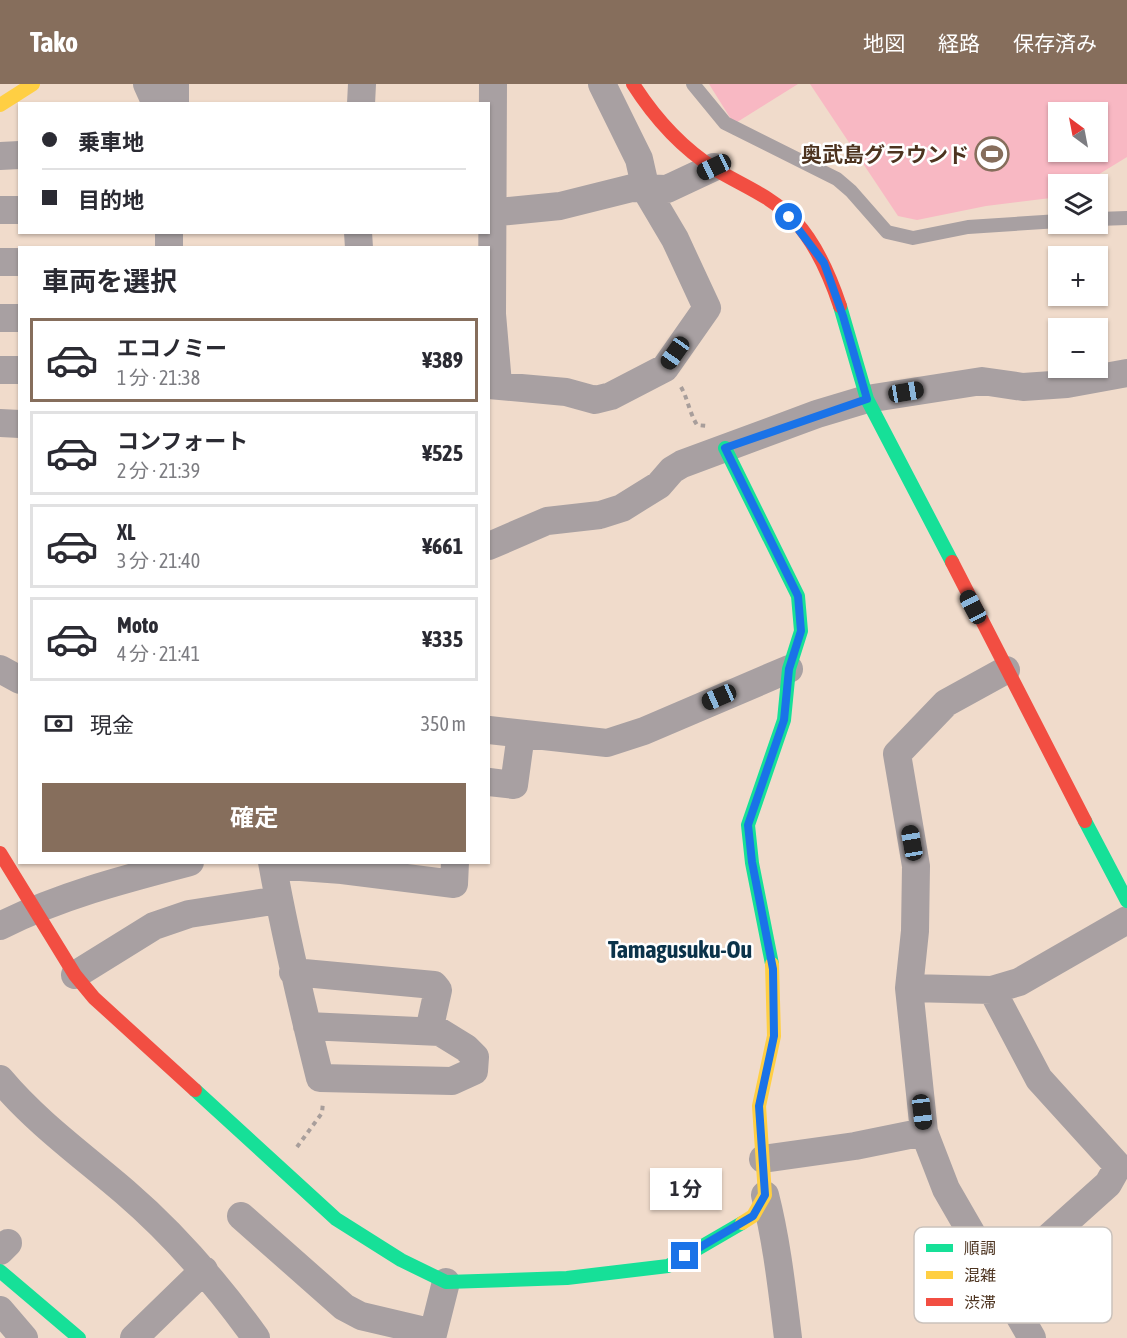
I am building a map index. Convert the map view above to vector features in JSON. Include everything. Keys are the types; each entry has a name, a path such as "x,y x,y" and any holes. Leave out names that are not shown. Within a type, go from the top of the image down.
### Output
{"street":[{"path":"0,105 33,84"},
{"path":"147,84 155,102"},
{"path":"175,84 175,102"},
{"path":"361,102 362,84"},
{"path":"492,100 490,213 494,385 566,392 595,400 611,396 664,368 707,308 675,239 646,190 639,159 602,84"},
{"path":"633,84 667,129 714,167 777,204 801,231 824,263 843,316 867,399 1127,901"},
{"path":"0,156 18,155"},
{"path":"490,213 560,206 632,188 667,189 714,167"},
{"path":"0,210 18,210"},
{"path":"0,262 18,262"},
{"path":"0,318 18,318"},
{"path":"0,370 18,370"},
{"path":"490,546 547,521 600,515 622,508 659,485 672,470 682,464 867,399 982,381 1023,387 1067,384 1127,372"},
{"path":"0,423 18,424"},
{"path":"732,446 798,596 801,631 789,669 784,720 748,825 752,862 773,969 774,1036 759,1106 765,1195 777,1243 780,1292 789,1338"},
{"path":"0,669 18,679"},
{"path":"490,730 607,743 644,731 789,669"},
{"path":"968,1227 946,1189 924,1132 909,988 915,931 916,866 897,754 946,703 1006,670"},
{"path":"490,782 514,785 521,734"},
{"path":"9,858 33,909 75,975 94,998 189,1088 254,1142 336,1219 401,1260 446,1282 567,1278 668,1266 753,1216 765,1195"},
{"path":"0,926 33,909 129,878 182,864"},
{"path":"307,1026 440,1032 466,1048 475,1057 474,1071 452,1081 320,1078 293,972 273,864 454,884 455,864"},
{"path":"75,975 154,926 189,914 279,900"},
{"path":"909,988 992,990 1019,982 1127,920"},
{"path":"293,972 434,985 438,990 429,1031"},
{"path":"992,990 1039,1079 1118,1166 1108,1184 1060,1227"},
{"path":"0,1079 25,1108 126,1192 204,1270 256,1338"},
{"path":"763,1159 855,1146 924,1132"},
{"path":"241,1216 344,1307 361,1316 433,1335 446,1282"},
{"path":"134,1338 204,1270"},
{"path":"0,1271 79,1338"},
{"path":"0,1310 24,1338"},
{"path":"1024,1323 1032,1338"}],"lane":[{"path":"693,84 725,123 837,179 851,191 887,232 913,238 978,225 1048,222"},
{"path":"1108,219 1127,218"}],"path":[{"path":"664,368 678,382 686,396 688,411 697,425 727,429 732,446"}],"shaded area":[{"path":"709,84 798,84 734,124"},
{"name":"奥武島グラウンド","path":"810,84 1127,84 1127,157 1099,174 1048,174 1048,198 986,206 917,220 898,216"}],"traffic: fast":[{"path":"840,306 867,399 952,562"},
{"path":"725,448 798,596 801,631 789,669 784,720 748,825 752,863 772,964"},
{"path":"1085,821 1127,901"},
{"path":"195,1090 336,1219 401,1260 446,1282 567,1278 668,1266 742,1223"},
{"path":"0,1271 79,1338"}],"traffic: slow":[{"path":"0,105 33,84"},
{"path":"742,1223 753,1216 765,1195 759,1106 774,1036 772,964"}],"traffic: jam":[{"path":"633,84 659,120 691,152 715,169 767,198 795,221 810,240 822,261 840,306"},
{"path":"952,562 1085,821"},
{"path":"0,853 75,975 94,998 195,1090"}],"place":[{"name":"奥武島グラウンド","path":"992,154"}],"district":[{"name":"Tamagusuku-Ou","path":"680,949"}],"route":[{"path":"685,1256 753,1216 765,1195 759,1106 774,1036 773,969 752,862 748,825 784,720 789,669 801,631 798,596 725,448 817,414 867,399 843,316 824,263 789,217"}]}
